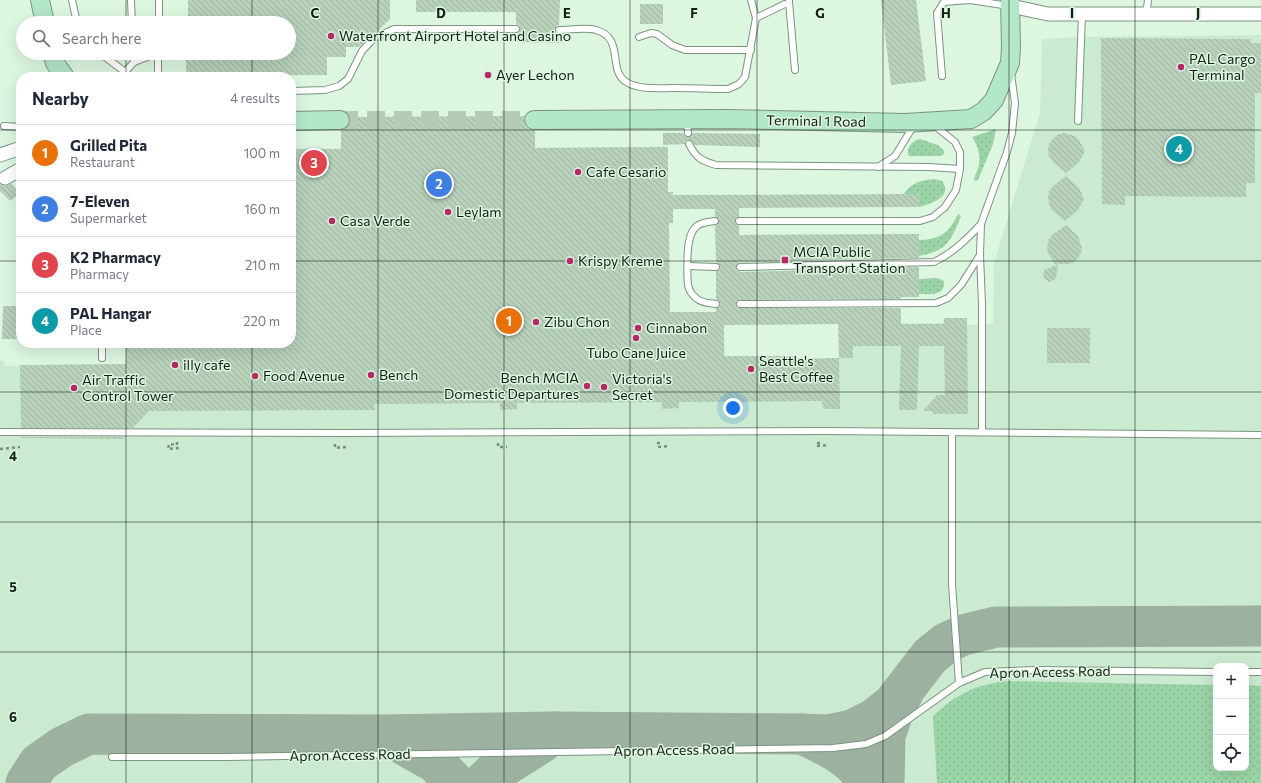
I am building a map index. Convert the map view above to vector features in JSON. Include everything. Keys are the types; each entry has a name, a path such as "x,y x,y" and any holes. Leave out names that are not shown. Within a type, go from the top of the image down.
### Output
{"street":[{"path":"40,0 43,16"},
{"path":"1010,2 1048,14 1261,14"},
{"name":"Terminal 1 Road","path":"534,120 688,126 923,122 971,119 984,111 994,100 1010,63 1010,2"},
{"path":"296,121 340,120"},
{"path":"0,154 16,149"},
{"path":"5,178 16,172"}],"lane":[{"path":"72,0 75,16"},
{"path":"131,0 132,16"},
{"path":"159,0 159,16"},
{"path":"559,30 594,29 610,38 614,45 617,68 621,77 627,83 641,87 728,89 739,84 745,77 756,18 751,0"},
{"path":"942,76 937,13 944,2 970,0 1010,2"},
{"path":"1146,15 1148,0"},
{"path":"756,18 789,1 794,70"},
{"path":"1078,121 1082,14"},
{"path":"296,91 325,90 339,86 348,79 362,51 374,38 394,30 516,29"},
{"path":"639,37 651,33 657,34 672,45 685,50 751,50"},
{"path":"108,60 121,72"},
{"path":"126,72 134,62 139,60"},
{"path":"158,60 158,72"},
{"path":"982,432 981,224 1007,152 1012,132 1015,103 1010,63"},
{"path":"739,221 920,221 933,217 945,207 956,190 960,169 960,152 955,142 923,122 895,156 878,167"},
{"path":"4,126 16,127"},
{"path":"689,144 693,152 703,161 716,164 960,169"},
{"path":"715,221 704,222 697,226 692,232 688,242 688,284 691,293 696,299 706,303 716,304"},
{"path":"740,267 934,262 946,256 961,245 981,224"},
{"path":"740,304 936,303 948,298 960,285 980,255"},
{"path":"688,266 716,267"},
{"path":"102,348 102,358"},
{"path":"0,432 346,433 827,431 1261,435"},
{"path":"952,433 952,584 959,683"},
{"name":"Apron Access Road","path":"112,757 259,757 832,748 866,744 885,736 959,683 985,672 1035,670 1213,672"},
{"path":"1249,672 1261,672"}],"path":[{"path":"827,442 817,443 817,446 829,445"},
{"path":"340,443 335,444 335,448 347,447"},
{"path":"177,445 168,444 168,449 180,448"},
{"path":"0,449 20,447"}],"shaded area":[{"path":"1261,35 1261,783 0,783 0,361 4,361 5,366 126,364 126,348 296,348 296,149 668,147 668,192 673,192 673,223 669,223 670,331 724,330 725,356 794,356 794,359 839,358 839,324 943,323 944,318 967,318 967,325 993,324 994,263 1040,113 1042,39 1082,37"}],"green space":[{"path":"996,129 993,144 978,180 974,181 978,169 979,156 978,148 972,137"},
{"path":"920,139 938,145 944,151 944,154 941,156 909,156 908,150 910,145"},
{"path":"934,179 942,181 945,191 939,199 934,202 919,207 919,194 904,194 910,187 917,183"},
{"path":"958,214 961,216 947,244 936,251 919,256 919,240 938,237 943,234 951,226"},
{"path":"937,278 944,281 942,290 936,294 919,294 919,279"},
{"path":"1002,681 1213,685 1213,771 1249,771 1249,685 1261,686 1261,783 937,783 933,716 953,699 974,688"}],"building":[{"name":"Waterfront Airport Hotel and Casino","path":"188,0 390,0 390,19 359,47 346,47 346,57 327,57 327,75 296,75 296,72 186,72 186,60 296,60 296,16 188,16"},
{"path":"416,0 560,0 559,25 556,26 555,30 555,33 559,34 559,43 515,42 516,34 519,33 520,29 520,26 516,24 516,12 416,12"},
{"path":"881,0 916,0 926,81 891,85"},
{"path":"640,4 663,4 663,24 640,24"},
{"path":"1101,38 1251,39 1251,43 1261,43 1261,93 1255,93 1255,183 1246,183 1246,197 1125,196 1125,205 1102,204"},
{"path":"525,116 525,126 529,129 535,130 535,148 668,147 668,192 673,192 672,195 919,194 919,207 739,208 739,217 736,217 735,224 739,225 739,235 919,234 919,258 740,262 737,263 736,270 740,272 919,267 919,297 901,297 901,299 740,300 736,301 736,304 737,308 901,308 901,324 944,324 944,318 967,318 968,414 933,414 933,411 923,411 937,395 945,395 944,346 919,346 917,410 899,410 901,346 853,346 853,358 839,358 840,409 823,409 822,401 679,402 679,408 662,409 662,402 517,403 517,409 500,410 500,403 374,404 375,410 149,411 133,428 21,428 20,365 126,364 126,348 296,348 296,149 341,149 341,130 345,129 349,125 350,117","holes":["673,209 715,209 715,217 718,218 719,221 715,226 716,262 719,263 720,267 720,270 716,271 716,299 719,301 719,307 716,308 716,312 670,312 669,223 673,223","838,324 839,358 794,359 794,356 724,356 724,325"]},
{"path":"663,133 683,133 688,137 691,136 692,133 760,134 760,147 694,145 692,140 685,141 685,144 663,145"},
{"path":"1064,133 1075,136 1085,151 1079,162 1066,173 1053,162 1049,156 1048,150 1049,144 1053,139 1057,135"},
{"path":"1066,176 1079,188 1084,199 1078,210 1065,221 1052,210 1048,198 1052,187"},
{"path":"0,184 5,186 11,184 16,189 16,196 10,201 0,191"},
{"path":"1066,225 1078,236 1082,248 1081,253 1074,262 1068,264 1055,264 1048,253 1048,241 1052,235"},
{"path":"1058,264 1056,278 1049,282 1044,277 1043,273 1045,270"},
{"path":"3,306 16,306 16,339 2,339"},
{"path":"1047,328 1090,328 1090,363 1047,363"},
{"path":"21,437 125,437 123,439"}],"taxiway":[{"path":"802,734 827,735 852,730 874,719 893,704 930,656 946,643 963,635 996,627 1261,626"},
{"path":"884,783 885,736 894,709 903,693"},
{"path":"26,783 39,763 62,747 89,734 384,735 554,732 802,734 839,753 855,766 868,783"},
{"path":"483,783 492,774 541,743 554,732"},
{"path":"395,735 406,746 436,763 455,783"}],"tunnel":[{"path":"340,120 534,120"}],"place":[{"name":"Waterfront Airport Hotel and Casino","path":"331,36"},
{"name":"PAL Cargo Terminal","path":"1181,67"},
{"name":"Ayer Lechon","path":"488,75"},
{"name":"PAL Hangar","path":"1179,149"},
{"name":"K2 Pharmacy","path":"314,163"},
{"name":"Cafe Cesario","path":"578,172"},
{"name":"7-Eleven","path":"439,184"},
{"name":"Leylam","path":"448,212"},
{"name":"Casa Verde","path":"332,221"},
{"name":"MCIA Public Transport Station","path":"785,260"},
{"name":"Krispy Kreme","path":"570,261"},
{"name":"Grilled Pita","path":"509,321"},
{"name":"Zibu Chon","path":"536,322"},
{"name":"Cinnabon","path":"638,328"},
{"name":"Tubo Cane Juice","path":"636,338"},
{"name":"illy cafe","path":"175,365"},
{"name":"Seattle's Best Coffee","path":"751,369"},
{"name":"Bench","path":"371,375"},
{"name":"Food Avenue","path":"255,376"},
{"name":"Bench MCIA Domestic Departures","path":"587,386"},
{"name":"Victoria's Secret","path":"604,387"},
{"name":"Air Traffic Control Tower","path":"74,388"}]}
